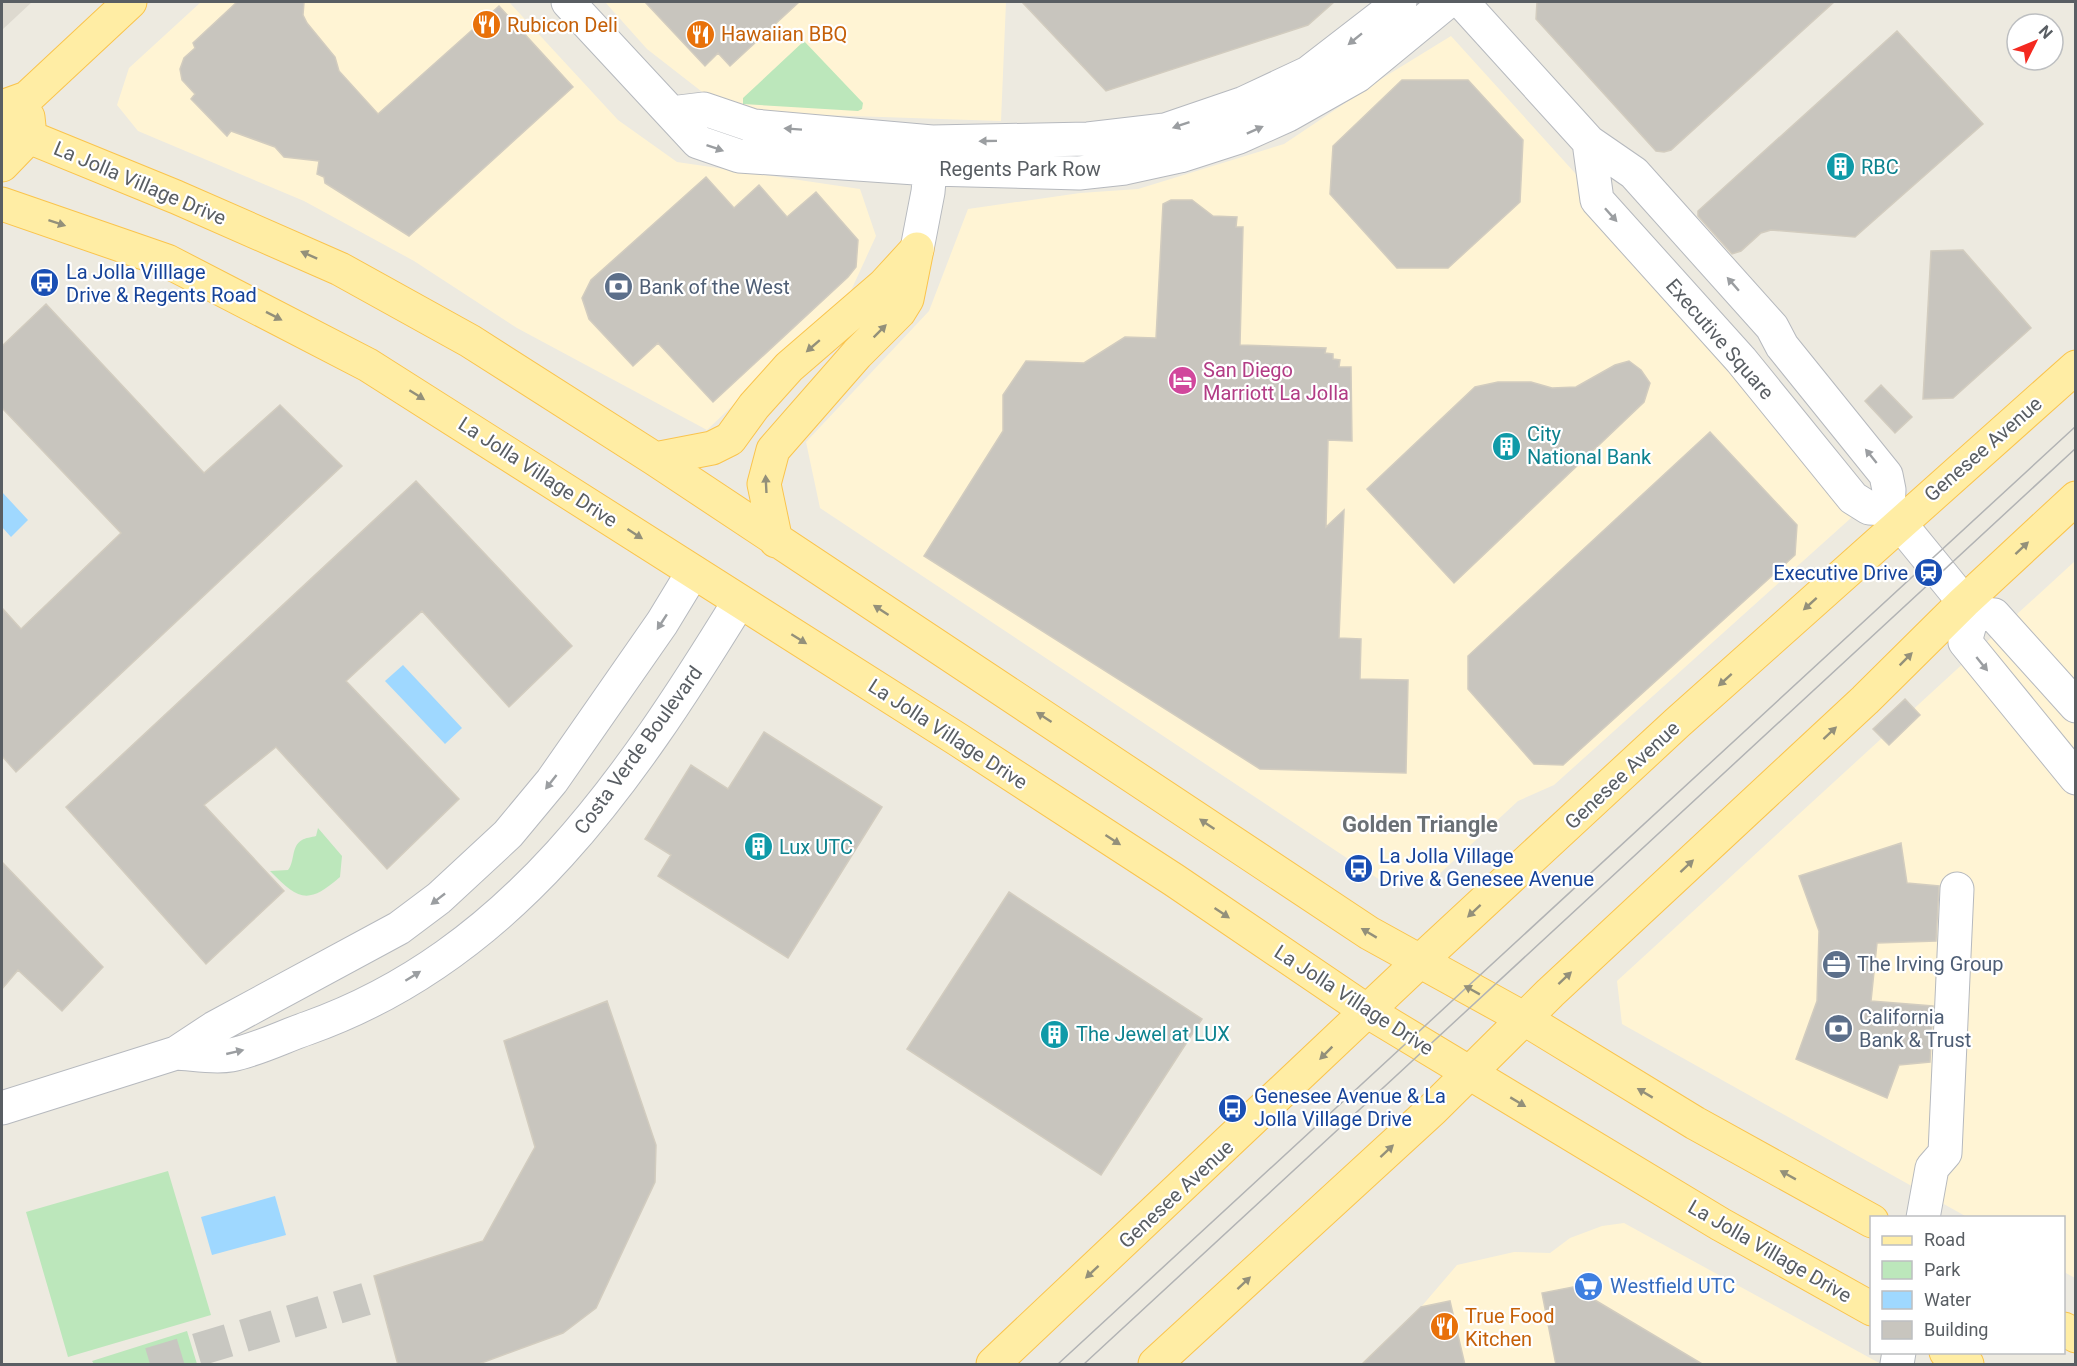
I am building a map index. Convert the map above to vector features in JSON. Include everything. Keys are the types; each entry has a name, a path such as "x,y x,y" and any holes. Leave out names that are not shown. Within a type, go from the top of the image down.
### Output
{"main road":[{"path":"2,165 16,131 14,102 130,2"},
{"name":"La Jolla Village Drive","path":"16,131 340,269 470,341 655,459 1369,933 1523,1018 1695,1123 1870,1220"},
{"name":"La Jolla Village Drive","path":"2,204 167,261 368,365 1074,815 1367,1011 1720,1224 1870,1308"},
{"path":"655,459 712,448 730,439 754,406 789,367 884,285 917,249"},
{"path":"777,541 764,483 773,450 857,354 899,312 907,299 917,249"},
{"name":"Genesee Avenue","path":"993,1365 1894,516 2076,367"},
{"path":"1155,1365 1433,1108 1523,1018 1865,700 1969,607 2076,498"},
{"path":"1948,1354 1967,1365"}],"street":[{"name":"Regents Park Row","path":"568,2 698,142 739,156 931,155 1165,130 1244,103 1308,73 1400,2"},
{"name":"Regents Park Row","path":"931,155 1079,173 1125,168 1180,156 1239,137 1288,115 1357,76 1447,2"},
{"name":"Executive Square","path":"1462,2 1589,142 1634,173 1772,327 1782,346 1886,475 1894,516 1869,508 1853,498 1741,360 1597,200 1589,142"},
{"path":"917,249 931,155"},
{"path":"1635,242 1668,210"},
{"path":"1741,360 1772,327"},
{"path":"1894,516 1969,607 1994,615 2076,706"},
{"name":"Costa Verde Boulevard","path":"2,1108 177,1053 214,1029 399,928 482,861 531,809 572,756 693,572"},
{"name":"Costa Verde Boulevard","path":"177,1053 231,1055 339,1017 411,978 489,923 538,878 601,806 637,758 739,602"},
{"path":"1969,607 1965,642 2076,778"},
{"path":"1924,1216 1939,1157 1957,889"}],"shaded area":[{"path":"2,2 32,2 2,30"},
{"path":"201,2 509,2 618,120 677,162 860,189 876,236 849,295 707,430 517,328 414,261 304,201 138,131 117,105 129,68"},
{"path":"605,2 1006,2 1001,121 728,112 647,49"},
{"path":"1451,36 1871,500 1554,785 1518,801 1435,878 1386,884 820,508 806,442 929,311 968,209 1080,193 1138,189 1284,144 1381,79"},
{"path":"2075,561 2075,1278 2065,1273 2065,1216 1965,1216 1622,1024 1617,981"},
{"name":"Westfield UTC","path":"1624,1223 1881,1364 1361,1364 1421,1307 1457,1265 1514,1252 1550,1253 1570,1238 1602,1226"}],"green space":[{"path":"804,41 863,103 862,109 858,111 743,104 743,98"},
{"path":"318,828 342,856 340,877 319,892 303,895 288,888 270,871 288,870 296,846 305,839 316,836"},
{"path":"168,1171 211,1315 68,1357 26,1212"},
{"path":"187,1331 197,1364 94,1364 92,1361"}],"water":[{"path":"2,492 28,520 11,537 2,527"},
{"path":"403,665 462,728 445,744 385,681"},
{"path":"275,1196 286,1235 212,1255 201,1217"}],"building":[{"path":"237,2 304,2 303,15 307,23 335,57 339,71 378,114 499,6 573,87 409,236 325,183 324,177 317,174 319,161 284,157 275,147 231,131 227,136 191,99 195,94 182,80 180,69 184,58 195,48 193,43"},
{"path":"645,2 799,2 730,66 718,53 705,66"},
{"path":"1022,2 1334,2 1308,25 1106,91"},
{"path":"1537,2 1834,2 1671,150 1664,152 1656,151 1536,19"},
{"name":"RBC","path":"1897,31 1983,124 1855,237 1771,230 1761,233 1741,251 1732,254 1698,216 1698,211"},
{"path":"1402,80 1468,80 1523,140 1520,202 1448,268 1397,268 1330,194 1333,146"},
{"path":"706,177 734,208 759,185 787,217 816,192 858,240 856,267 848,277 713,402 658,343 633,366 589,319 582,298 591,280"},
{"path":"1171,200 1192,200 1213,216 1237,217 1236,227 1243,227 1240,345 1326,348 1325,353 1333,354 1333,359 1340,360 1339,367 1351,367 1352,441 1328,440 1326,527 1344,510 1339,638 1361,639 1360,679 1408,680 1406,773 1260,769 924,556 1003,431 1003,395 1026,361 1084,363 1125,337 1156,338 1163,204"},
{"path":"1963,250 2031,328 1953,398 1923,399 1931,251"},
{"path":"46,304 204,473 280,405 342,466 16,772 2,756 2,608 21,629 121,533 2,408 2,346"},
{"name":"City National Bank","path":"1629,361 1641,370 1650,383 1644,402 1454,583 1367,489 1475,387 1498,382 1531,382 1552,388 1576,387 1615,365"},
{"path":"1881,385 1912,417 1895,433 1865,401"},
{"path":"1710,432 1797,525 1795,555 1563,765 1534,764 1468,689 1468,656"},
{"path":"416,481 572,646 509,707 422,611 346,681 459,799 387,869 276,747 204,805 284,891 206,964 66,807"},
{"path":"1905,699 1920,715 1889,745 1873,729"},
{"name":"Lux UTC","path":"764,732 882,807 788,958 658,876 671,855 645,839 691,765 728,789"},
{"path":"1901,843 1907,883 1939,886 1936,941 1877,943 1871,1001 1933,1006 1930,1062 1899,1065 1887,1098 1796,1059 1817,1001 1819,931 1799,876"},
{"path":"2,862 103,967 62,1011 18,970 2,989"},
{"name":"The Jewel at LUX","path":"1009,892 1202,1019 1101,1175 907,1049"},
{"path":"607,1001 656,1145 655,1182 596,1308 563,1333 476,1365 398,1365 374,1276 483,1241 535,1147 504,1041"},
{"path":"1573,1287 1704,1365 1556,1365 1542,1293"},
{"path":"1450,1301 1465,1365 1361,1365 1421,1307"}],"tunnel":[{"path":"150,1364 366,1299"}],"tram line":[{"path":"1058,1364 2076,426"},
{"path":"1084,1364 2076,448"}],"place":[{"name":"Rubicon Deli","path":"486,25"},
{"name":"Hawaiian BBQ","path":"700,34"},
{"name":"RBC","path":"1840,167"},
{"name":"La Jolla Villlage Drive & Regents Road","path":"45,283"},
{"name":"Bank of the West","path":"618,287"},
{"name":"San Diego Marriott La Jolla","path":"1182,381"},
{"name":"City National Bank","path":"1506,446"},
{"name":"Executive Drive","path":"1929,573"},
{"name":"Lux UTC","path":"758,847"},
{"name":"La Jolla Village Drive & Genesee Avenue","path":"1358,868"},
{"name":"The Irving Group","path":"1836,964"},
{"name":"California Bank & Trust","path":"1838,1028"},
{"name":"The Jewel at LUX","path":"1055,1034"},
{"name":"Genesee Avenue & La Jolla Village Drive","path":"1233,1108"},
{"name":"Westfield UTC","path":"1589,1286"},
{"name":"True Food Kitchen","path":"1444,1327"}],"district":[{"name":"Golden Triangle","path":"1420,824"}]}
